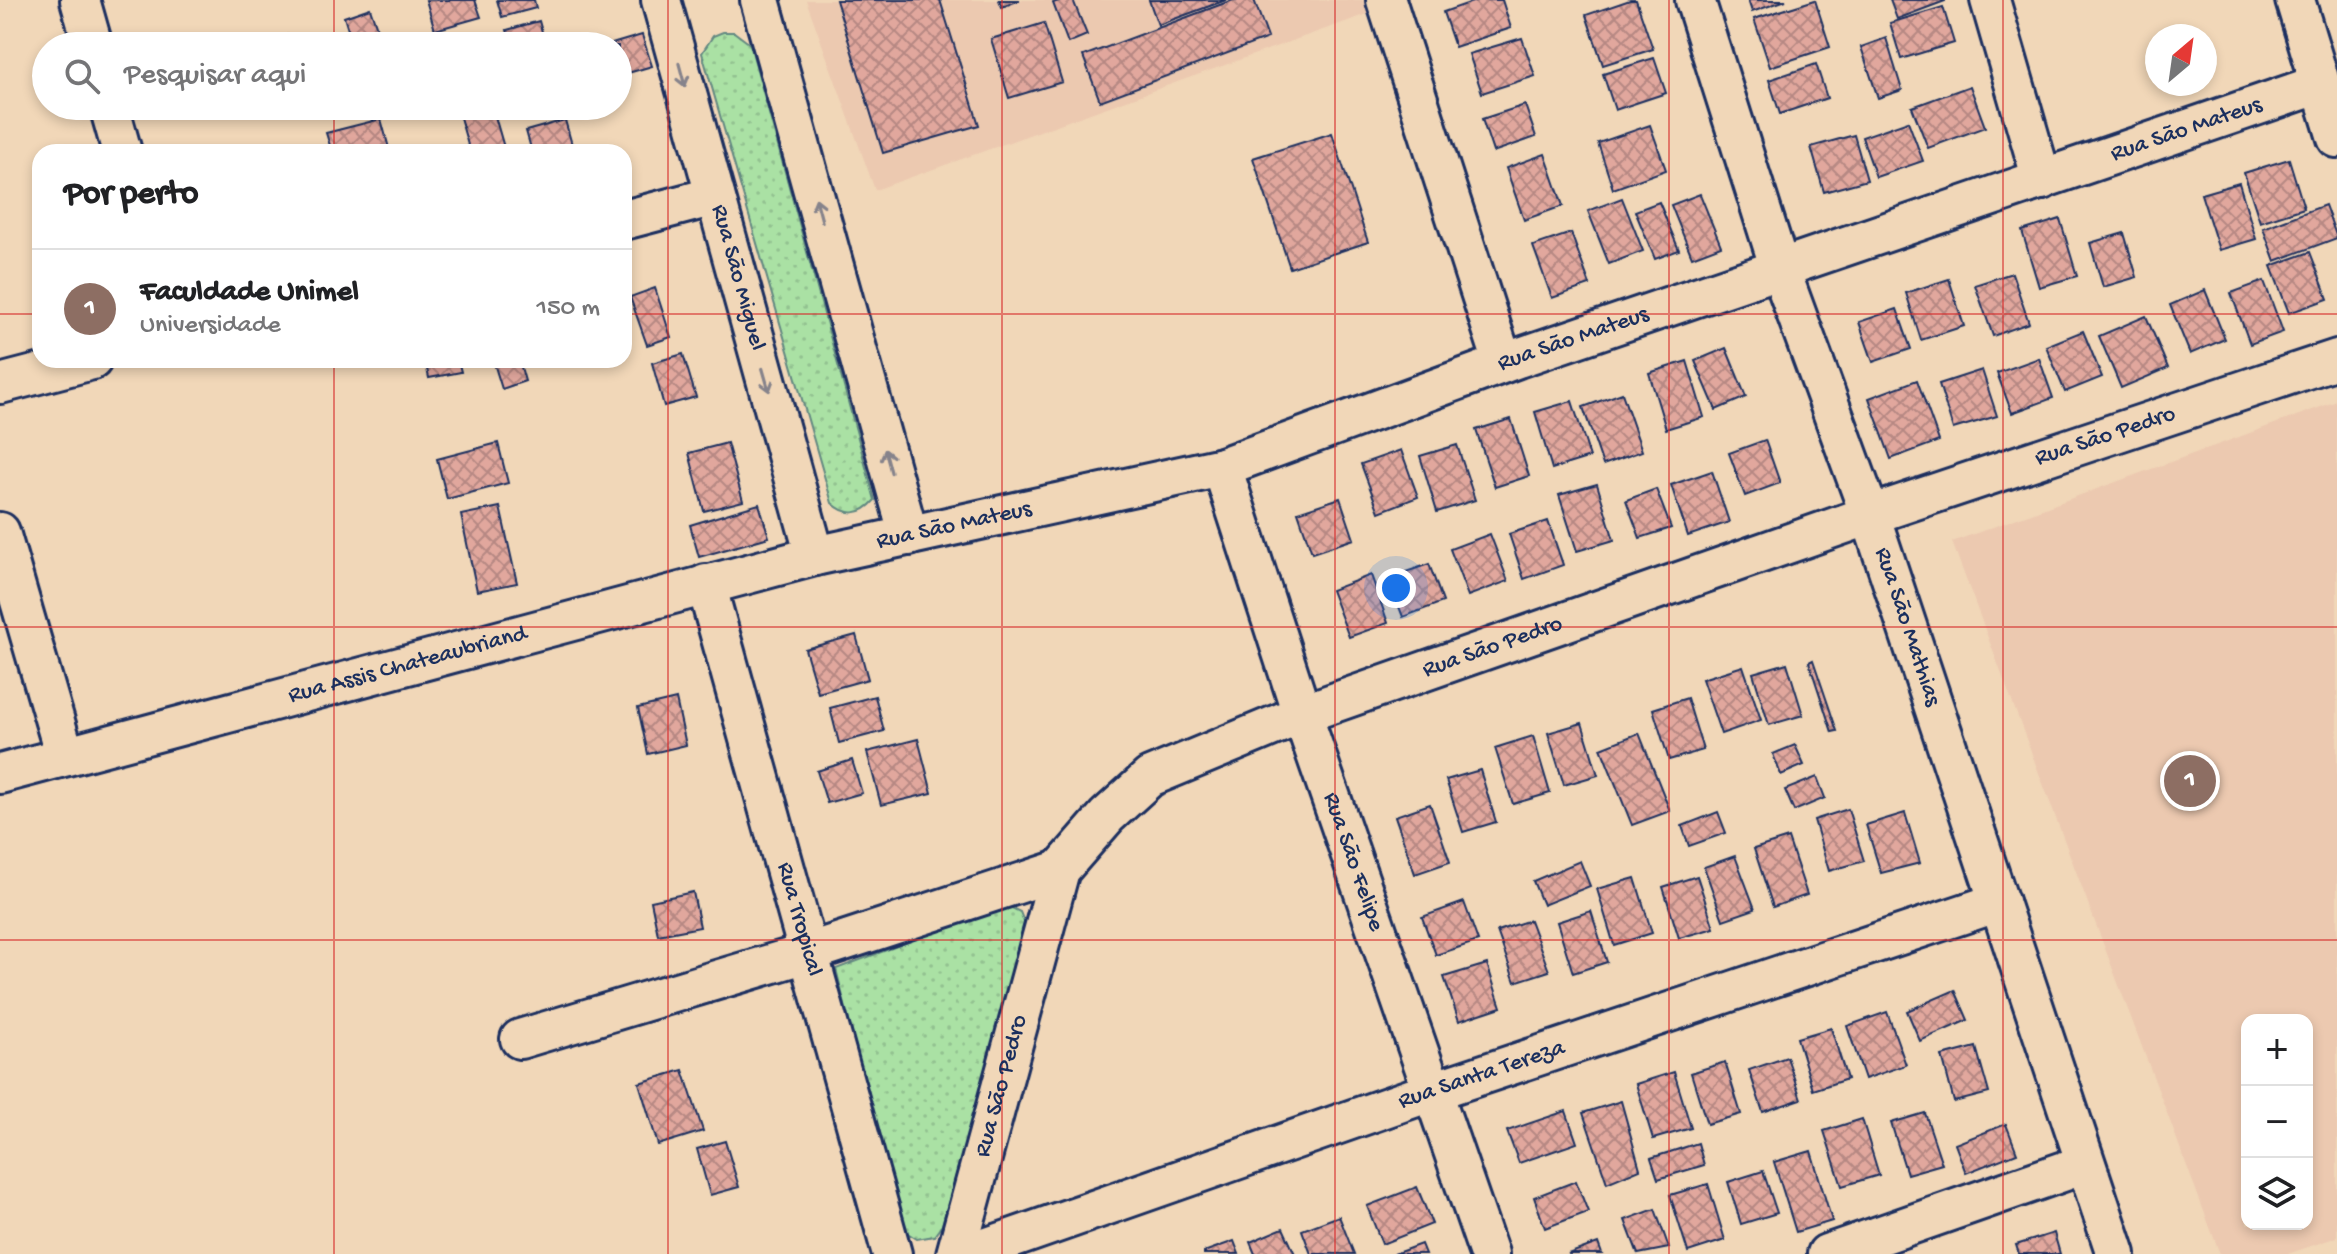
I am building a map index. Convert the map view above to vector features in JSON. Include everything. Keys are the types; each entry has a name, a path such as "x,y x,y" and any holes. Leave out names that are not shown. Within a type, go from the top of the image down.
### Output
{"street":[{"path":"80,0 89,32"},
{"name":"Rua São Miguel","path":"661,0 815,556"},
{"path":"760,0 909,536"},
{"path":"1386,0 1503,363"},
{"name":"Rua São Mathias","path":"1695,0 1780,269 1870,515 2116,1254"},
{"path":"1990,0 2042,180"},
{"path":"2295,0 2337,138"},
{"name":"Rua São Mateus","path":"815,556 1222,467 1503,363 2320,84"},
{"path":"113,120 120,144"},
{"path":"632,218 715,196"},
{"name":"Rua São Pedro","path":"956,1254 1060,870 1107,816 1150,777 1302,714 1870,515 2337,359"},
{"path":"0,384 61,368"},
{"name":"Rua São Felipe","path":"1222,467 1302,714 1489,1254"},
{"path":"0,532 65,756"},
{"name":"Rua Assis Chateaubriand","path":"0,774 815,556"},
{"name":"Rua Tropical","path":"706,584 892,1254"},
{"path":"520,1039 807,953 1060,870"},
{"name":"Rua Santa Tereza","path":"968,1254 1433,1091 1999,902"},
{"path":"1827,1254 2085,1164"}],"shaded area":[{"path":"806,0 1372,0 1376,11 875,190"},
{"path":"2337,401 2337,1237 2288,1254 2220,1254 1952,542"}],"green space":[{"path":"734,32 750,44 875,500 860,511 843,511 832,503 702,53 713,36"},
{"path":"1006,905 1020,912 1026,927 942,1225 934,1236 917,1239 901,1229 836,969"}],"building":[{"path":"426,0 475,0 481,17 435,30"},
{"path":"497,0 534,0 536,8 502,17"},
{"path":"836,0 940,0 979,125 883,153"},
{"path":"999,0 1020,0 1002,7"},
{"path":"1073,0 1087,35 1068,43 1053,3"},
{"path":"1149,0 1226,0 1158,25"},
{"path":"1233,0 1254,0 1268,38 1100,101 1083,56"},
{"path":"1478,0 1502,0 1511,28 1455,47 1443,12"},
{"path":"1636,0 1653,49 1603,65 1586,15"},
{"path":"1748,0 1786,0 1752,12"},
{"path":"1815,0 1830,47 1770,67 1754,19"},
{"path":"1890,0 1945,0 1945,1 1897,19"},
{"path":"1943,7 1954,43 1901,59 1890,23"},
{"path":"370,8 378,32 349,32 344,17"},
{"path":"539,21 542,32 508,32"},
{"path":"1044,23 1062,82 1009,98 991,39"},
{"path":"642,35 652,66 632,72 632,38"},
{"path":"1522,38 1535,76 1482,93 1469,54"},
{"path":"1886,38 1902,90 1878,98 1861,47"},
{"path":"1654,58 1666,93 1615,110 1603,74"},
{"path":"1816,64 1827,98 1780,114 1769,80"},
{"path":"1970,86 1985,127 1928,148 1912,107"},
{"path":"1525,105 1536,137 1493,152 1482,119"},
{"path":"381,120 388,144 329,144 326,133"},
{"path":"461,120 496,120 503,144 468,144"},
{"path":"565,120 572,144 530,144 526,131"},
{"path":"1908,121 1923,161 1876,177 1862,137"},
{"path":"1650,125 1666,170 1613,189 1598,143"},
{"path":"1332,133 1368,242 1290,268 1253,158"},
{"path":"1854,135 1867,180 1824,192 1811,147"},
{"path":"1545,154 1563,206 1524,220 1506,168"},
{"path":"2289,159 2304,208 2260,222 2244,173"},
{"path":"2239,183 2256,239 2219,250 2201,194"},
{"path":"1700,194 1721,246 1692,257 1671,205"},
{"path":"1622,198 1643,251 1609,264 1588,211"},
{"path":"1659,202 1679,250 1655,259 1635,211"},
{"path":"2325,205 2337,238 2275,261 2263,228"},
{"path":"2060,219 2077,276 2039,287 2022,231"},
{"path":"1571,233 1590,285 1552,298 1533,246"},
{"path":"2124,233 2137,277 2103,287 2090,243"},
{"path":"2310,252 2328,299 2289,313 2271,266"},
{"path":"2012,273 2029,323 1993,336 1975,285"},
{"path":"1949,279 1964,326 1921,340 1906,293"},
{"path":"2264,281 2283,332 2250,344 2231,293"},
{"path":"655,288 671,337 647,345 632,296"},
{"path":"2205,290 2225,339 2190,354 2170,305"},
{"path":"1897,309 1911,349 1873,362 1859,322"},
{"path":"2146,316 2168,368 2121,388 2099,336"},
{"path":"2083,331 2102,377 2065,392 2046,346"},
{"path":"1726,348 1746,397 1716,410 1695,361"},
{"path":"683,354 696,397 664,406 652,363"},
{"path":"2039,358 2053,398 2012,413 1997,373"},
{"path":"1687,361 1704,417 1666,429 1649,373"},
{"path":"427,368 460,368 461,372 429,378"},
{"path":"495,368 521,368 525,381 502,389"},
{"path":"1982,370 1997,416 1953,429 1939,384"},
{"path":"1917,380 1939,441 1891,459 1869,398"},
{"path":"1622,393 1642,451 1603,465 1583,407"},
{"path":"1572,401 1590,457 1552,469 1535,412"},
{"path":"1511,419 1529,476 1495,487 1476,430"},
{"path":"1765,440 1780,483 1745,496 1729,453"},
{"path":"498,443 508,483 447,499 437,459"},
{"path":"727,443 743,501 704,511 689,453"},
{"path":"1457,445 1475,500 1437,512 1420,456"},
{"path":"1401,450 1418,497 1379,512 1361,464"},
{"path":"1712,471 1729,522 1688,536 1671,485"},
{"path":"1597,484 1614,540 1577,551 1559,495"},
{"path":"1656,489 1671,528 1640,538 1626,500"},
{"path":"1340,498 1354,539 1312,553 1298,512"},
{"path":"759,504 769,537 699,557 690,525"},
{"path":"500,507 517,583 477,591 461,515"},
{"path":"1548,521 1563,565 1524,579 1509,534"},
{"path":"1490,534 1508,581 1468,596 1450,549"},
{"path":"1429,564 1443,602 1403,617 1388,578"},
{"path":"1371,575 1388,623 1349,637 1331,590"},
{"path":"856,635 868,679 818,693 805,649"},
{"path":"1813,660 1837,731 1832,732 1809,662"},
{"path":"1787,663 1803,715 1769,725 1753,673"},
{"path":"1743,666 1761,720 1721,734 1702,679"},
{"path":"875,696 884,731 839,743 830,708"},
{"path":"1687,698 1703,750 1669,760 1653,709"},
{"path":"676,699 686,745 648,754 638,708"},
{"path":"1582,723 1598,775 1564,785 1548,733"},
{"path":"1639,733 1670,811 1632,825 1601,748"},
{"path":"1533,736 1550,793 1513,804 1495,748"},
{"path":"918,739 932,793 881,805 867,752"},
{"path":"1795,745 1804,765 1781,775 1773,754"},
{"path":"852,760 862,793 827,803 817,771"},
{"path":"1480,770 1496,822 1463,832 1446,780"},
{"path":"1817,777 1825,798 1794,811 1785,790"},
{"path":"1430,804 1450,862 1415,874 1395,816"},
{"path":"1848,809 1864,861 1829,871 1814,820"},
{"path":"1718,812 1726,833 1689,846 1682,826"},
{"path":"1905,813 1920,863 1881,873 1866,825"},
{"path":"1788,838 1807,895 1773,907 1754,849"},
{"path":"1735,856 1755,909 1723,920 1704,867"},
{"path":"1580,861 1590,886 1543,905 1533,881"},
{"path":"1697,876 1714,928 1679,938 1663,887"},
{"path":"1635,878 1652,933 1614,945 1597,889"},
{"path":"693,892 700,927 658,935 651,901"},
{"path":"1464,902 1478,941 1436,955 1422,917"},
{"path":"1591,911 1607,962 1573,973 1557,922"},
{"path":"1530,920 1549,971 1515,982 1497,931"},
{"path":"1487,964 1501,1007 1459,1021 1444,977"},
{"path":"1955,990 1968,1020 1920,1041 1907,1011"},
{"path":"1887,1012 1906,1065 1865,1079 1847,1026"},
{"path":"1831,1028 1847,1079 1813,1090 1797,1038"},
{"path":"1976,1047 1989,1093 1954,1102 1942,1056"},
{"path":"1787,1057 1801,1099 1763,1112 1749,1070"},
{"path":"1725,1062 1741,1114 1707,1124 1691,1073"},
{"path":"683,1070 703,1131 658,1145 639,1083"},
{"path":"1674,1072 1691,1128 1653,1139 1636,1084"},
{"path":"1621,1101 1640,1169 1607,1183 1583,1113"},
{"path":"1566,1111 1577,1143 1519,1163 1507,1131"},
{"path":"1925,1113 1942,1164 1907,1174 1891,1123"},
{"path":"1862,1119 1879,1175 1842,1186 1824,1131"},
{"path":"2006,1124 2017,1153 1966,1173 1955,1144"},
{"path":"725,1141 739,1187 710,1195 697,1149"},
{"path":"1698,1143 1704,1165 1658,1179 1651,1158"},
{"path":"1811,1151 1832,1221 1796,1232 1774,1162"},
{"path":"1763,1171 1777,1213 1741,1224 1728,1182"},
{"path":"1576,1181 1588,1212 1545,1228 1534,1197"},
{"path":"1708,1184 1725,1240 1688,1252 1670,1195"},
{"path":"1417,1187 1432,1224 1382,1244 1367,1206"},
{"path":"1655,1209 1669,1248 1638,1254 1625,1220"},
{"path":"1339,1216 1354,1254 1311,1254 1302,1230"},
{"path":"1283,1228 1295,1254 1255,1254 1250,1242"},
{"path":"2054,1233 2060,1254 2019,1254 2016,1245"},
{"path":"1234,1241 1239,1254 1204,1254 1204,1252"},
{"path":"1598,1243 1602,1254 1568,1254"},
{"path":"1421,1244 1425,1254 1394,1254"}],"place":[{"name":"Faculdade Unimel","path":"2190,781"}]}
